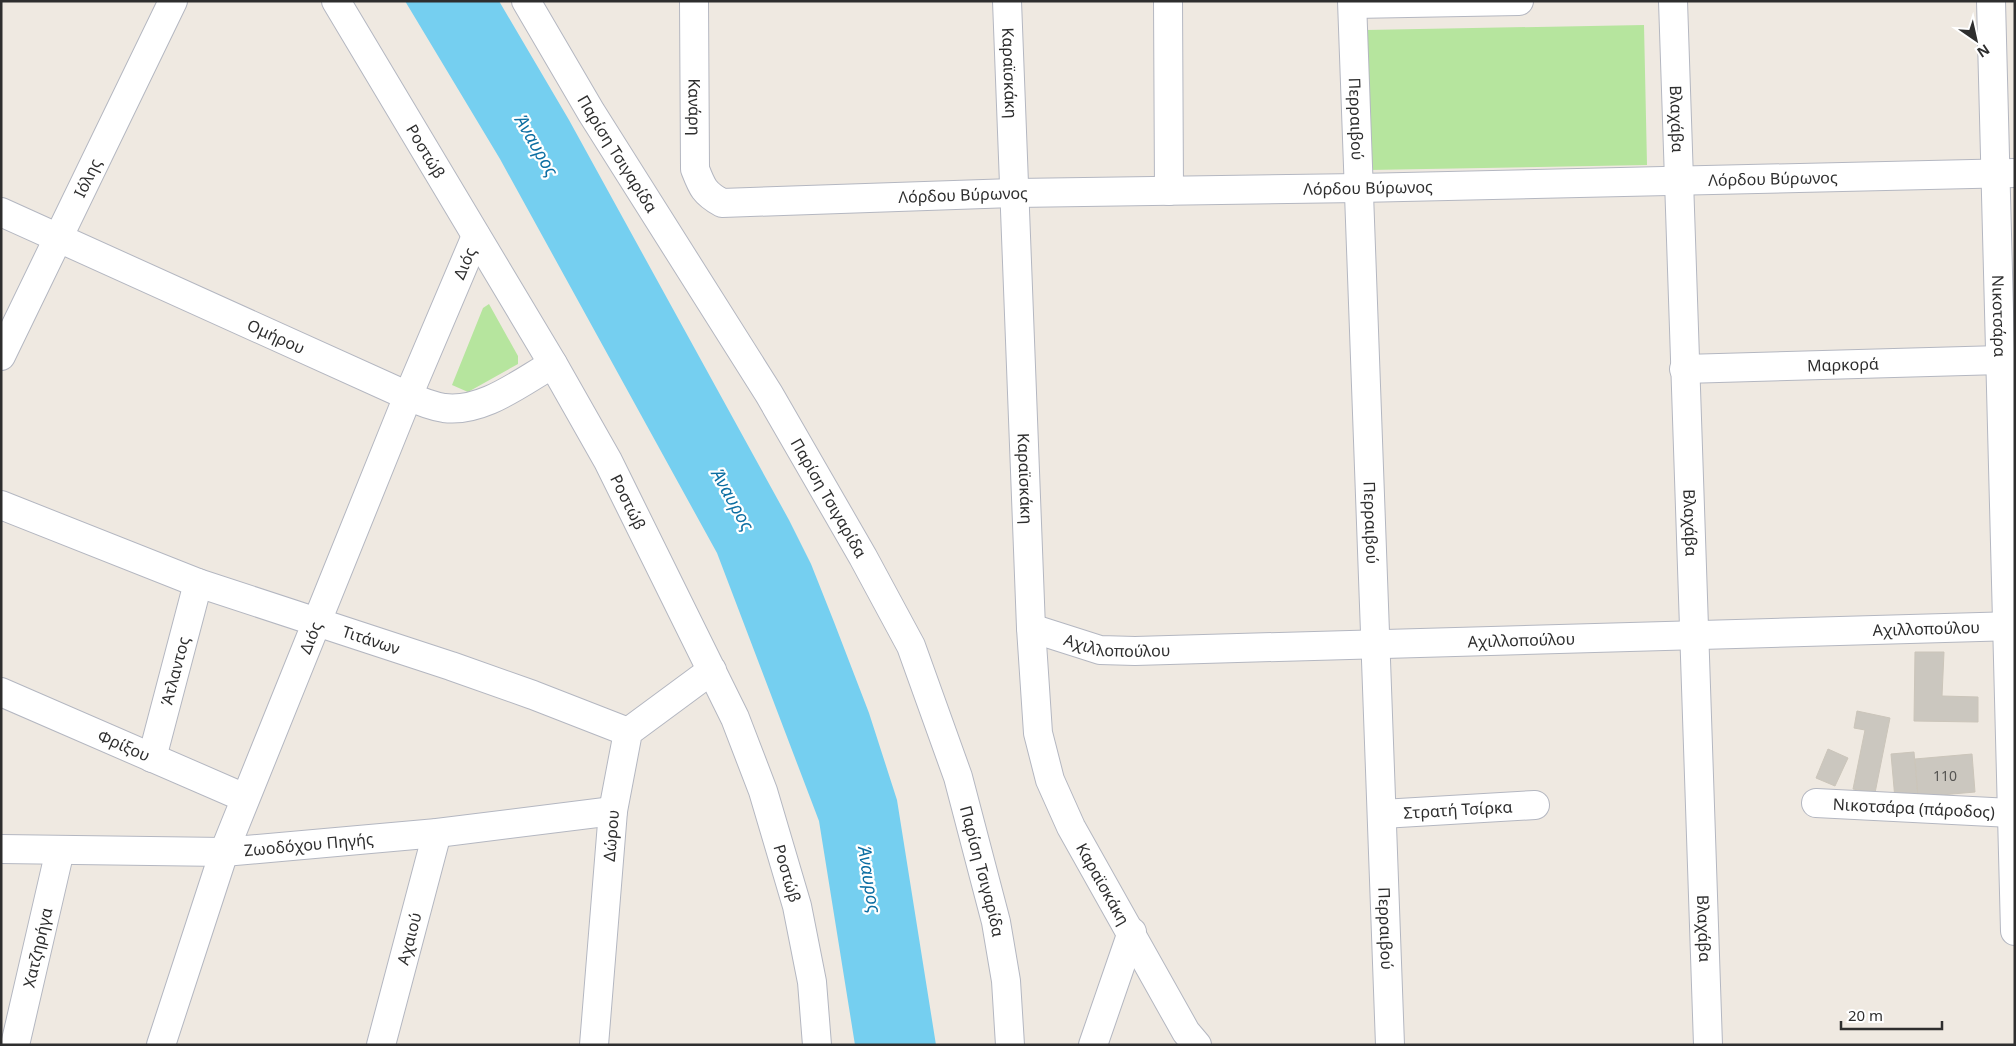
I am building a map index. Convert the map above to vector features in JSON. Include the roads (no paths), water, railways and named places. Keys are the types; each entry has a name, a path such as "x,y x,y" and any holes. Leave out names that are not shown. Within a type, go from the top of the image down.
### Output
{"street":[{"name":"Ιόλης","path":"1,356 173,1"},
{"name":"Ροστώβ","path":"336,1 553,364 608,461 735,718 763,790 797,906 812,982 817,1045"},
{"name":"Παρίση Τσιγαρίδα","path":"526,1 590,112 769,394 863,557 911,646 958,778 996,922 1006,981 1010,1045"},
{"name":"Κανάρη","path":"694,1 695,168 701,185 708,196 722,202"},
{"name":"Καραϊσκάκη","path":"1007,1 1031,628 1038,733 1050,780 1071,827 1132,932 1185,1040"},
{"path":"1168,1 1169,191"},
{"path":"1353,3 1519,1"},
{"name":"Βλαχάβα","path":"1673,1 1708,1045"},
{"name":"Νικοτσάρα","path":"1991,1 2005,173 2001,360 2011,626 2011,813 2015,931"},
{"name":"Περραιβού","path":"1353,3 1390,1045"},
{"name":"Λόρδου Βύρωνος","path":"722,202 1013,193 1359,188 2005,173"},
{"name":"Ομήρου","path":"1,212 408,396 445,408 469,407 498,395 553,364"},
{"name":"Διός","path":"161,1045 224,852 245,798 408,396 476,236"},
{"name":"Μαρκορά","path":"1684,370 2001,360"},
{"name":"Τιτάνων","path":"1,505 198,583 533,695 628,732"},
{"name":"Άτλαντος","path":"152,758 198,583"},
{"name":"Αχιλλοπούλου","path":"1031,628 1100,650 1166,651 2011,626"},
{"path":"628,732 712,670"},
{"name":"Φρίξου","path":"1,692 245,798"},
{"name":"Δώρου","path":"594,1045 613,811 628,732"},
{"name":"Νικοτσάρα (πάροδος)","path":"1816,803 2011,813"},
{"name":"Στρατή Τσίρκα","path":"1382,814 1535,805"},
{"name":"Ζωοδόχου Πηγής","path":"1,849 224,852 437,833 613,811"},
{"name":"Αχαιού","path":"382,1045 437,833"},
{"name":"Χατζηρήγα","path":"15,1045 60,850"},
{"name":"Καραϊσκάκη","path":"1092,1045 1132,932"}],"water":[{"name":"Άναυρος","path":"405,1 499,1 569,120 789,520 811,564 834,622 869,713 897,800 936,1045 855,1045 819,821 717,553 500,159"}]}
